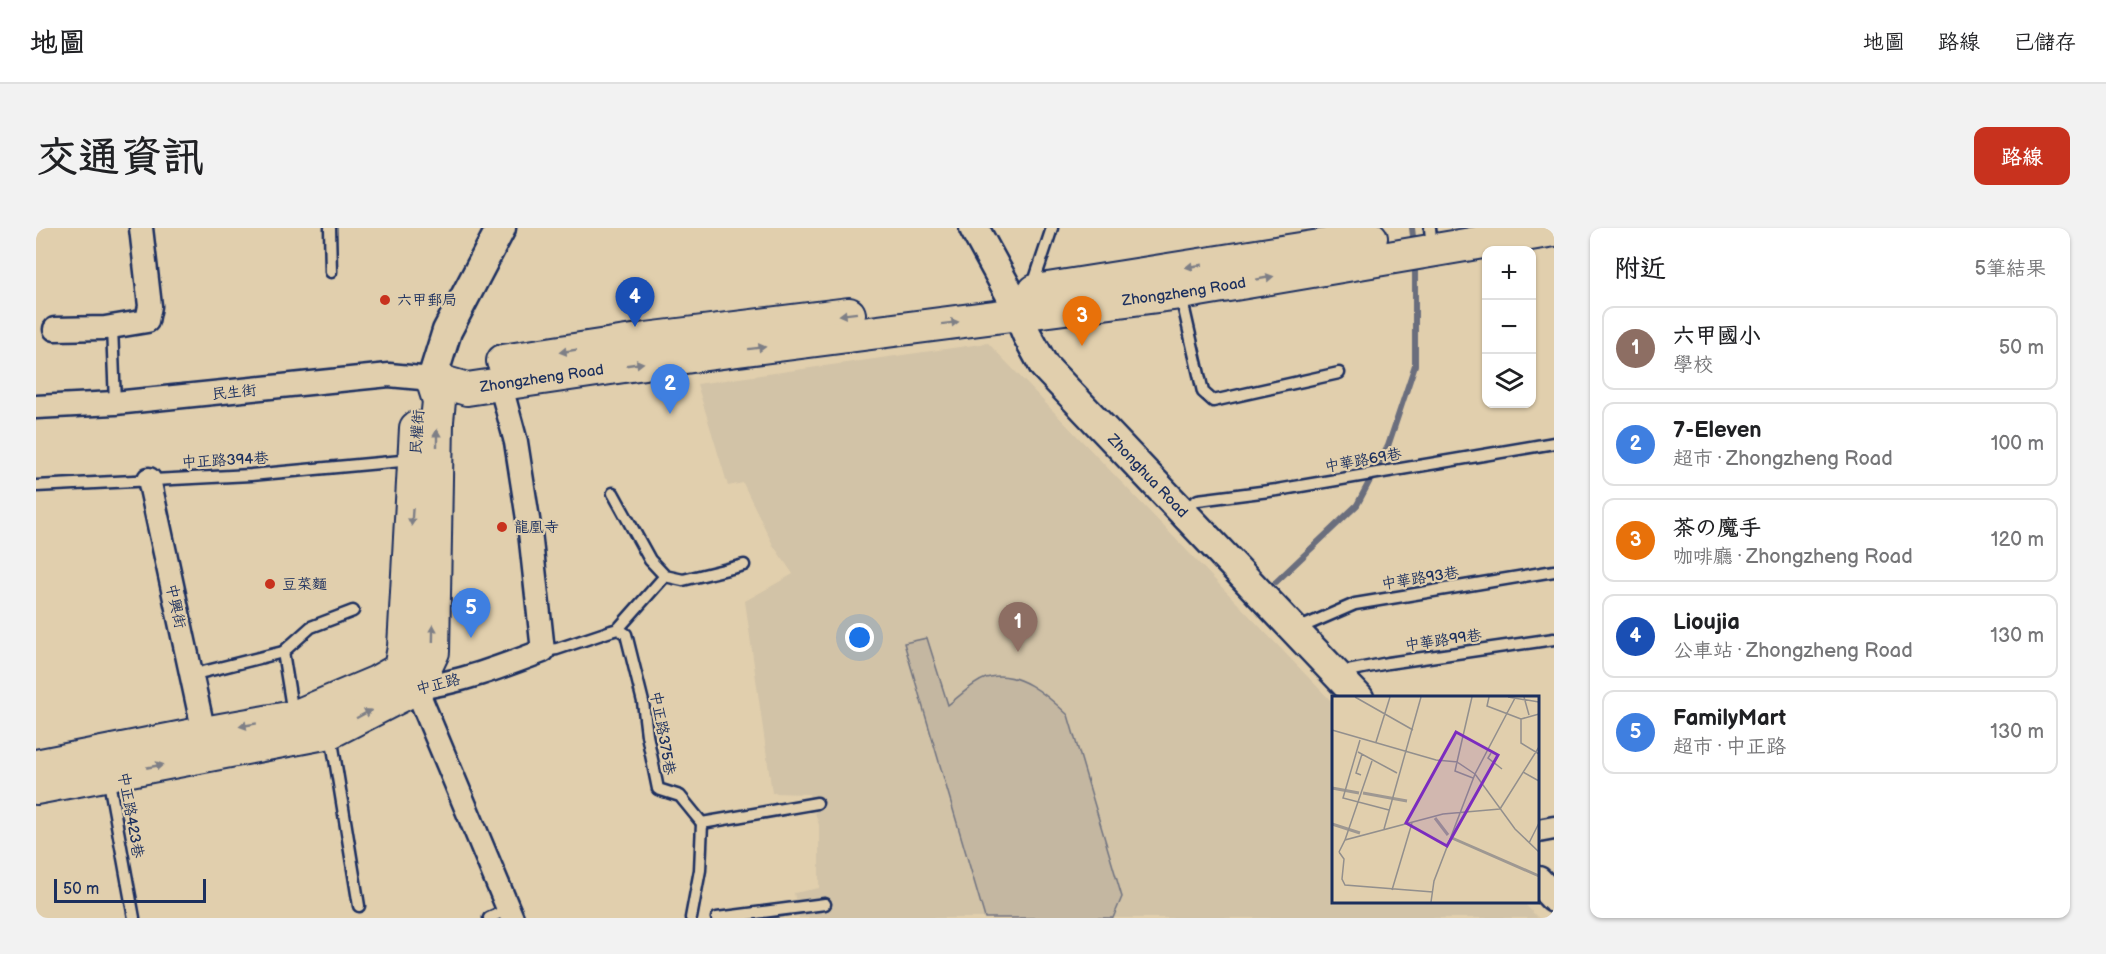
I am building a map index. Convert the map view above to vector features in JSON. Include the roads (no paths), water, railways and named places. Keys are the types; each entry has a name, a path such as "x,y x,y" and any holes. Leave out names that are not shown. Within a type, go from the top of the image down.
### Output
{"main road":[{"name":"Zhongzheng Road","path":"432,379 467,388 1433,234 1554,230"},
{"name":"Zhongzheng Road","path":"432,379 462,367 635,341 1020,300 1180,293 1433,234"},
{"name":"民權街","path":"408,678 404,647 416,460 416,408 432,379"},
{"name":"民權街","path":"408,678 433,652 439,401 432,379"},
{"name":"中正路","path":"36,788 204,733 294,717 377,682 408,678"},
{"name":"中正路","path":"36,766 106,764 330,732 408,678"}],"street":[{"path":"55,329 112,327 147,321 150,306 141,228"},
{"path":"432,379 447,331 501,228"},
{"name":"Zhonghua Road","path":"974,228 1020,300 1027,335 1044,366 1357,696"},
{"name":"民生街","path":"36,407 115,403 389,375 432,379"},
{"path":"500,383 518,453 530,532 543,651"},
{"name":"中興街","path":"149,479 204,733"},
{"name":"中正路","path":"408,678 440,685 543,651"},
{"path":"408,678 503,915"},
{"path":"1539,831 1554,828"},
{"path":"1539,882 1554,898"}],"lane":[{"path":"330,228 331,273"},
{"path":"1020,300 1052,228"},
{"path":"1180,293 1203,392 1212,401 1339,372"},
{"path":"112,327 115,403"},
{"name":"中華路69巷","path":"1181,512 1197,500 1277,490 1554,443"},
{"name":"中正路394巷","path":"36,486 251,475 416,460"},
{"path":"613,493 650,560 665,576 683,580 744,565"},
{"name":"中華路93巷","path":"1295,630 1355,604 1554,571"},
{"path":"543,651 557,649 618,629 665,576"},
{"path":"190,675 283,652 311,627 353,610"},
{"name":"中正路375巷","path":"618,629 626,634 643,702 658,789 680,796 702,823"},
{"name":"中華路99巷","path":"1336,674 1388,663 1554,639"},
{"path":"283,652 294,717"},
{"path":"330,732 359,906"},
{"name":"中正路423巷","path":"106,764 134,918"},
{"path":"691,918 700,870 702,823 817,803"},
{"path":"717,918 825,904"}],"waterway":[{"path":"1412,228 1414,245"},
{"path":"1276,582 1357,505 1388,446 1415,365 1415,262"}],"place":[{"name":"六甲郵局","path":"385,300"},
{"name":"Lioujia","path":"635,327"},
{"name":"茶の魔手","path":"1082,346"},
{"name":"7-Eleven","path":"670,414"},
{"name":"龍凰寺","path":"502,527"},
{"name":"豆菜麵","path":"270,584"},
{"name":"FamilyMart","path":"471,638"},
{"name":"六甲國小","path":"1018,652"}]}
